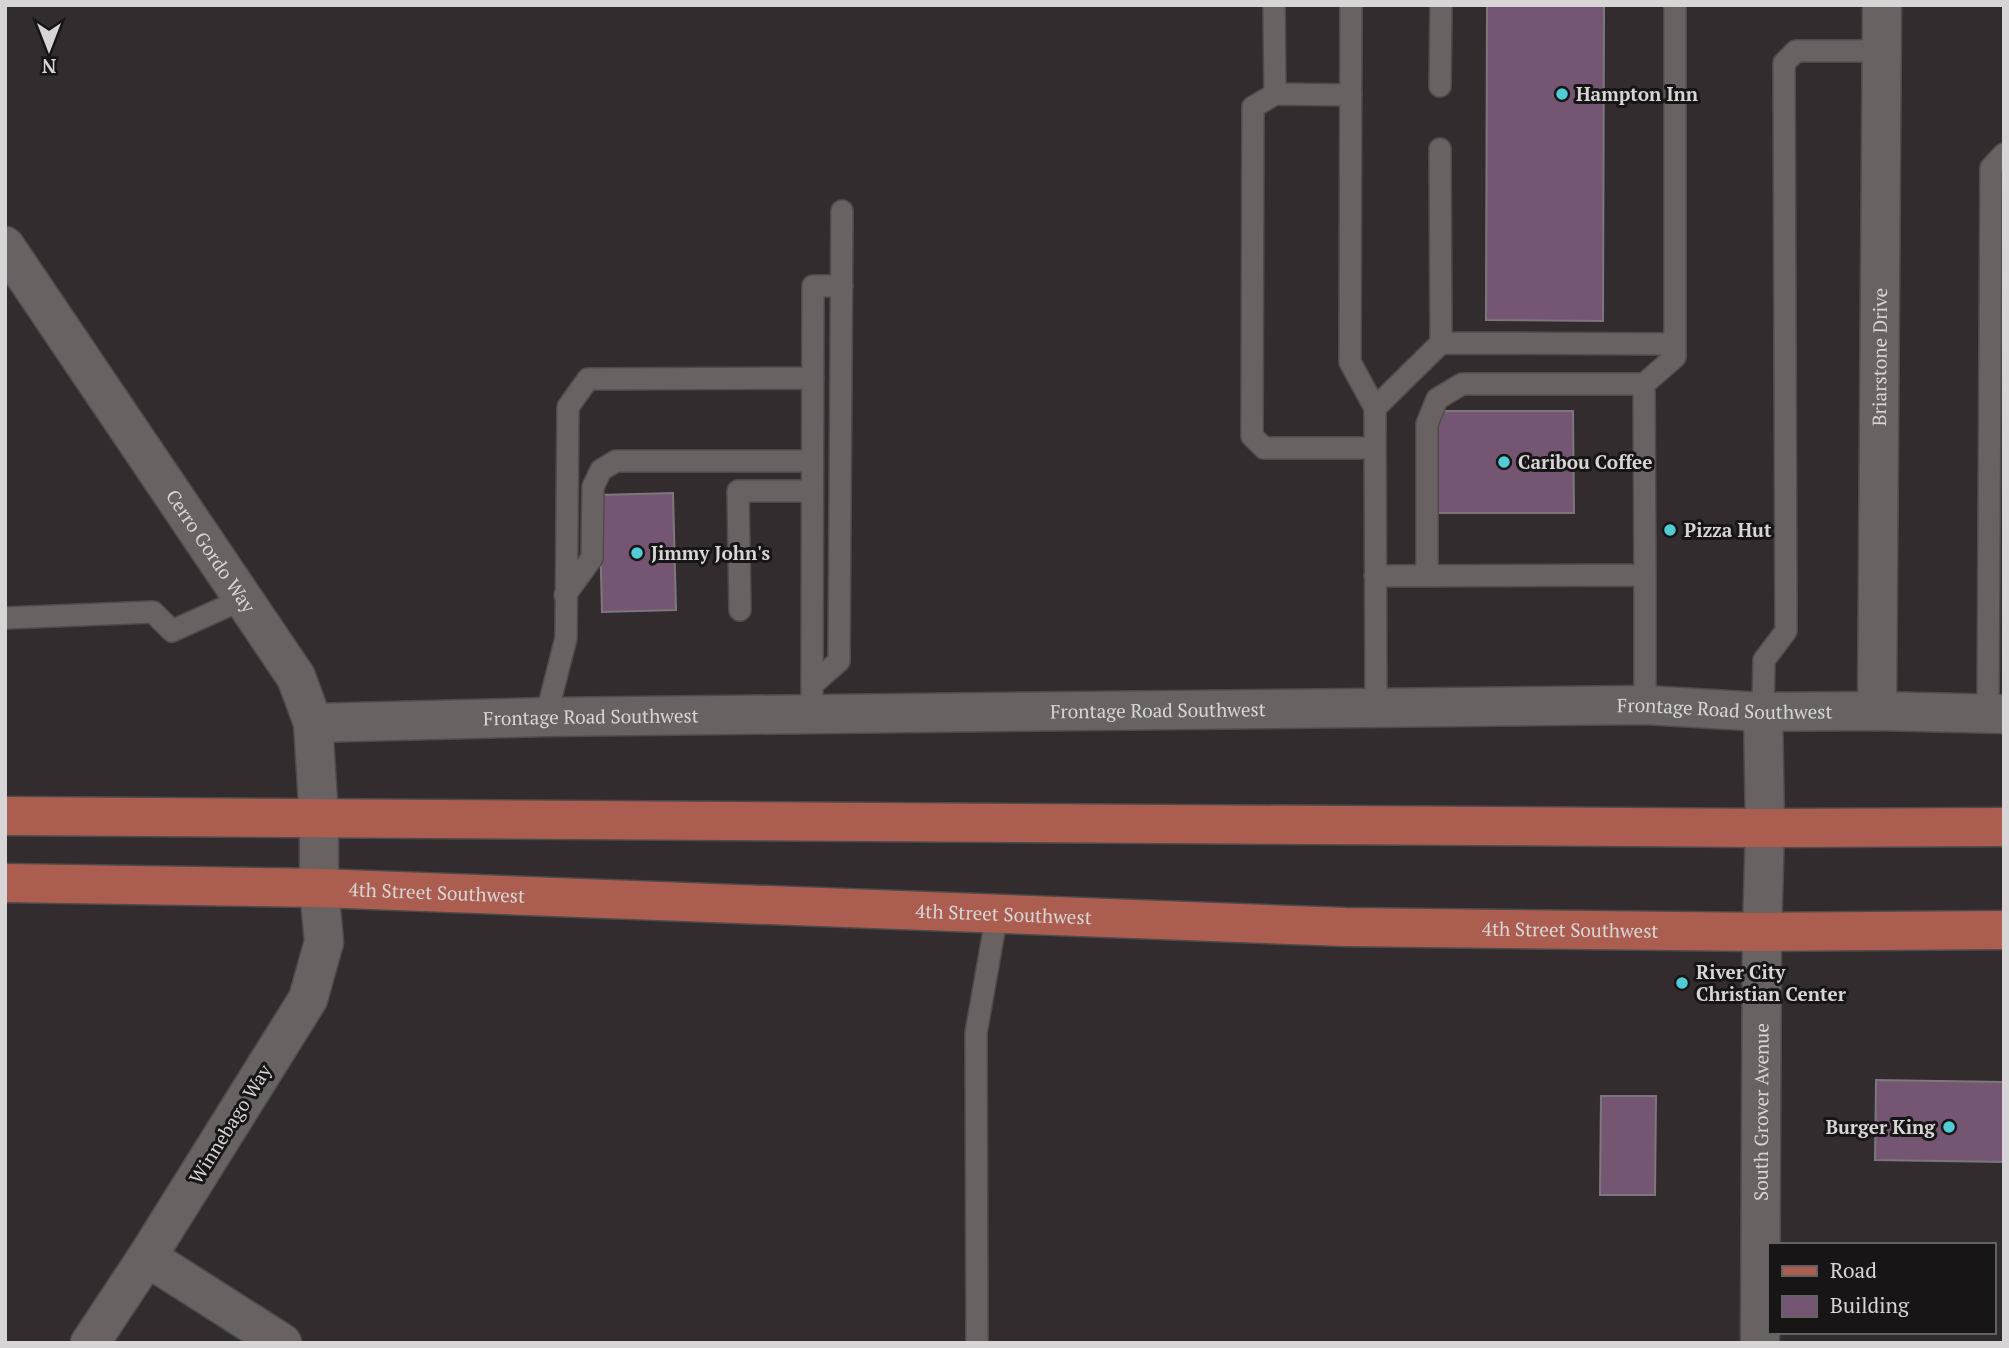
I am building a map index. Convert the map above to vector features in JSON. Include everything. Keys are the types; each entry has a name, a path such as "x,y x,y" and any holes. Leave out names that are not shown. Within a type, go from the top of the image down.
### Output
{"main road":[{"path":"5,816 1765,828 2004,827"},
{"name":"4th Street Southwest","path":"5,883 319,888 1345,927 1762,932 2004,930"}],"street":[{"name":"Briarstone Drive","path":"1877,710 1882,5"},
{"name":"Cerro Gordo Way","path":"5,246 296,677 313,723 319,819 319,888"},
{"name":"Frontage Road Southwest","path":"313,723 546,717 811,700 1376,707 1645,705 1763,712 1877,710 1996,714"},
{"name":"South Grover Avenue","path":"1760,1343 1765,828 1763,712"},
{"name":"Winnebago Way","path":"90,1343 147,1257 308,999 324,942 319,888"},
{"path":"147,1257 282,1343"}],"lane":[{"path":"1274,5 1275,94"},
{"path":"1351,5 1350,362 1375,408 1376,707"},
{"path":"1440,86 1441,5"},
{"path":"1427,576 1427,424 1437,399 1462,384 1644,384 1675,357 1675,5"},
{"path":"1763,712 1764,660 1786,631 1784,63 1796,51 1882,51"},
{"path":"1351,95 1275,94 1253,107 1252,436 1264,448 1375,448"},
{"path":"1440,149 1441,343"},
{"path":"1996,714 1997,392 1991,168 2004,154"},
{"path":"811,700 839,661 842,211"},
{"path":"811,700 813,286 842,286"},
{"path":"1375,408 1441,343 1675,344"},
{"path":"546,717 566,638 568,407 588,379 813,378"},
{"path":"1644,384 1645,705"},
{"path":"565,594 592,558 593,486 601,470 616,461 812,461"},
{"path":"740,610 738,491 812,491"},
{"path":"1375,576 1644,575"},
{"path":"5,618 153,612 172,631 243,599"},
{"path":"977,1343 976,1033 997,914"}],"building":[{"path":"1487,5 1604,5 1603,321 1486,320"},
{"name":"Caribou Coffee","path":"1434,411 1573,411 1574,513 1434,513"},
{"name":"Jimmy John's","path":"673,493 676,610 602,612 599,495"},
{"path":"1876,1080 2004,1082 2004,1162 1875,1160"},
{"path":"1601,1096 1656,1096 1655,1195 1600,1195"}],"place":[{"name":"Hampton Inn","path":"1562,94"},
{"name":"Caribou Coffee","path":"1504,462"},
{"name":"Pizza Hut","path":"1670,530"},
{"name":"Jimmy John's","path":"637,553"},
{"name":"River City Christian Center","path":"1682,983"},
{"name":"Burger King","path":"1949,1127"}]}
